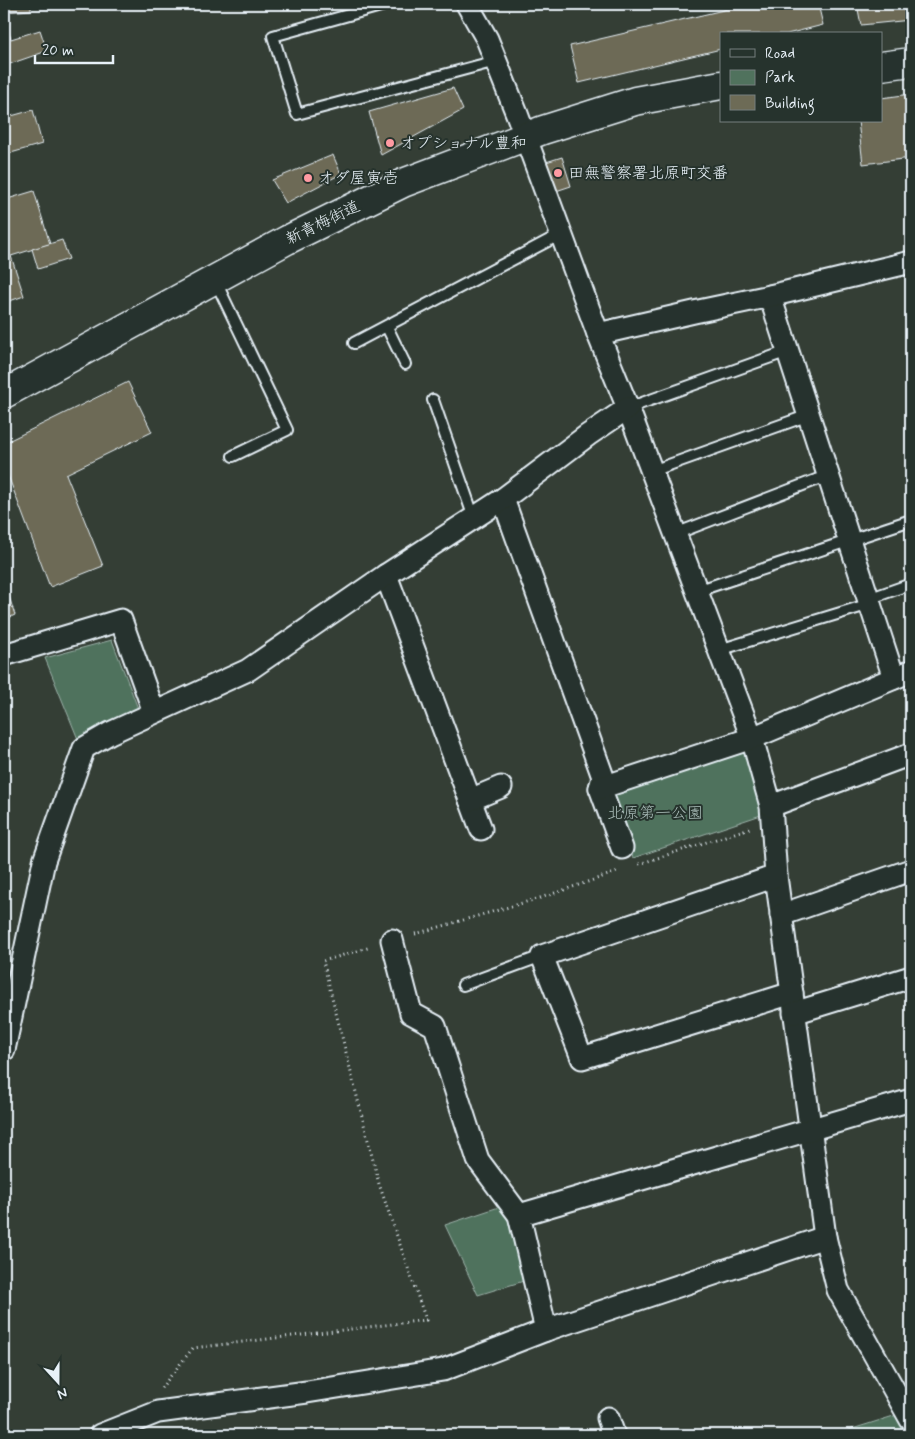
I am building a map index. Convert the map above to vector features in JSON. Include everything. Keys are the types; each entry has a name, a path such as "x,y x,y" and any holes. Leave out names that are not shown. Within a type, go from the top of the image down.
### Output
{"main road":[{"path":"882,66 911,62"},
{"name":"新青梅街道","path":"4,394 288,240 403,183 525,136 634,101 720,85"}],"street":[{"path":"467,4 496,61 752,738 771,814 776,876 825,1237 838,1290 910,1415"},
{"path":"598,334 770,296 911,262"},
{"path":"600,788 752,738 903,674 869,601 770,296"},
{"path":"4,1050 44,861 84,748 110,732 248,670 386,575 503,499 588,435 628,408"},
{"path":"503,499 604,778 600,788 626,857"},
{"path":"386,575 481,829"},
{"path":"4,655 121,620 154,712"},
{"path":"771,814 911,754"},
{"path":"470,800 501,788"},
{"path":"781,915 911,870"},
{"path":"776,876 542,956 582,1058 793,1003 911,977"},
{"path":"392,940 411,1013 435,1026 478,1160 519,1215 546,1330"},
{"path":"519,1215 911,1100"},
{"path":"100,1435 131,1430 158,1412 307,1392 444,1370 546,1330 825,1237"}],"lane":[{"path":"388,4 273,36 297,114 496,61"},
{"path":"354,343 561,234"},
{"path":"215,279 287,430 233,456"},
{"path":"387,327 405,364"},
{"path":"628,408 788,351"},
{"path":"433,400 474,518"},
{"path":"652,471 809,415"},
{"path":"676,534 829,475"},
{"path":"697,591 911,520"},
{"path":"719,650 869,601 911,584"},
{"path":"463,985 542,956"}],"path":[{"path":"626,857 771,814"},
{"path":"159,1390 193,1348 426,1320 379,1184 323,961 540,898 622,870"}],"green space":[{"path":"112,640 140,714 80,744 45,658"},
{"name":"北原第一公園","path":"751,745 764,814 633,858 607,790"},
{"path":"499,1207 510,1217 527,1280 478,1295 445,1225"},
{"path":"900,1414 910,1435 833,1435"}],"building":[{"path":"4,4 31,4 31,10 4,12"},
{"path":"559,4 576,4 560,7"},
{"path":"749,4 818,4 823,25 795,32 720,32 720,49 579,83 570,46"},
{"path":"857,4 911,4 911,20 861,25"},
{"path":"8,30 11,39 40,30 47,51 4,66 4,32"},
{"path":"453,88 463,110 381,155 369,112"},
{"path":"911,94 911,158 863,164 858,122 882,122 882,98"},
{"path":"33,110 42,144 4,155 4,118"},
{"path":"333,155 341,174 286,203 272,180"},
{"path":"562,157 571,186 553,192 543,163"},
{"path":"34,191 50,244 11,256 24,296 4,303 4,200"},
{"path":"62,240 69,259 38,269 32,249"},
{"path":"128,382 152,432 66,474 103,566 50,587 4,465 4,443"},
{"path":"4,581 15,615 4,620"}],"place":[{"name":"オプショナル豊和","path":"390,143"},
{"name":"田無警察署北原町交番","path":"558,173"},
{"name":"オダ屋寅壱","path":"308,178"}]}
